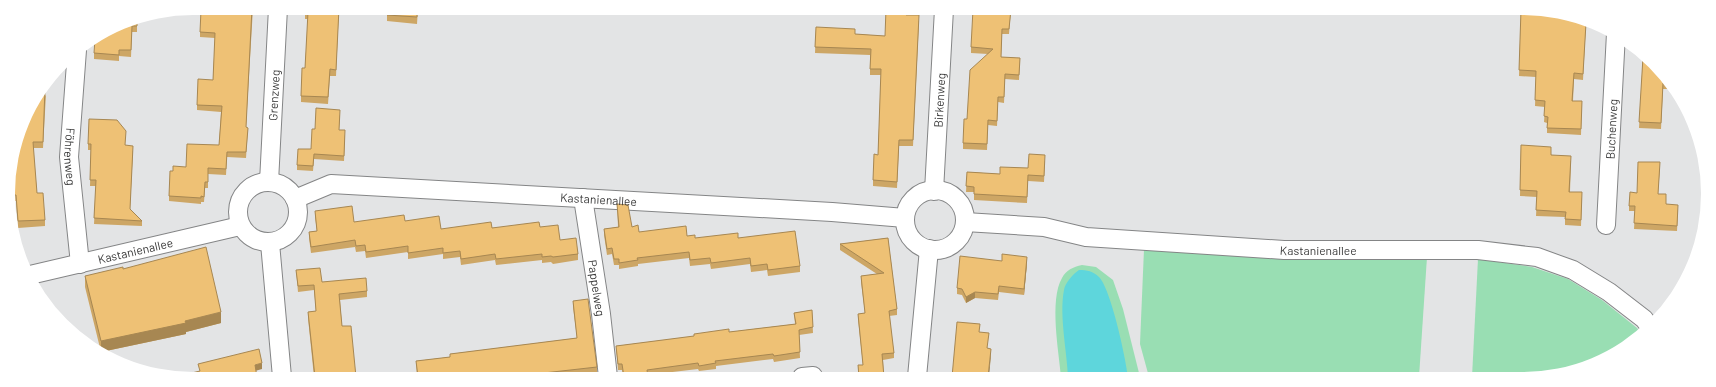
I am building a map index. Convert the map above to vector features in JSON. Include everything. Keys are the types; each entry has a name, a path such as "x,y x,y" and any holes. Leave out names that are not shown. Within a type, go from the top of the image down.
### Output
{"street":[{"name":"Grenzweg","path":"269,182 278,15"},
{"name":"Birkenweg","path":"934,191 944,15"},
{"name":"Buchenweg","path":"1606,225 1616,41"},
{"name":"Föhrenweg","path":"76,59 69,157 80,264"},
{"path":"258,183 277,183 285,187 296,199 298,218 295,227 281,240 263,242 254,239 246,234 240,226 237,216 238,205 242,195 249,188 258,183"},
{"name":"Kastanienallee","path":"296,199 331,184 906,218"},
{"path":"934,191 944,192 952,196 961,207 966,222 959,238 953,244 942,249 929,250 914,241 906,226 906,218 907,210 918,196 926,192 934,191"},
{"name":"Pappelweg","path":"584,198 601,314 607,372"},
{"name":"Kastanienallee","path":"966,222 1044,227 1086,237 1284,250 1478,250 1537,257 1573,270 1609,292 1646,322"},
{"name":"Kastanienallee","path":"34,274 240,226"},
{"path":"270,242 282,372"},
{"path":"917,372 929,250"}],"green space":[{"path":"1144,249 1427,257 1419,372 1148,372 1140,344"},
{"path":"1478,259 1532,267 1568,279 1602,300 1638,330 1622,342 1601,354 1569,366 1534,372 1472,372"},
{"path":"1082,265 1096,267 1113,280 1123,309 1139,372 1061,372 1055,312 1056,299 1062,278 1073,268"}],"water":[{"path":"1079,270 1092,272 1099,277 1104,284 1113,309 1127,372 1068,372 1062,310 1064,290 1066,284"}],"building":[{"path":"201,15 252,15 246,152 227,152 226,169 208,168 208,182 205,182 204,197 169,196 170,171 173,171 173,166 186,167 187,144 219,145 222,106 197,105 198,79 213,80 215,33 200,32"},
{"path":"308,15 339,15 336,70 330,69 328,97 301,96 302,68 305,68"},
{"path":"387,15 417,15 417,17"},
{"path":"886,15 919,15 913,140 899,140 897,182 873,180 874,154 878,155 881,69 870,69 871,49 815,47 816,27 855,29 855,34 885,36"},
{"path":"973,15 1010,15 1009,29 1002,29 1001,57 1020,58 1019,75 1005,74 1004,97 998,97 997,121 988,120 987,144 963,143 964,119 967,119 970,70 993,49 971,47"},
{"path":"1521,15 1557,18 1586,27 1583,74 1574,73 1572,101 1582,101 1581,129 1547,128 1548,117 1544,116 1545,101 1535,100 1536,71 1519,70"},
{"path":"137,24 137,26 132,26 131,50 119,50 119,55 94,53 95,45 115,33"},
{"path":"1643,61 1663,84 1661,123 1639,122"},
{"path":"45,94 43,142 33,142 37,193 43,193 45,220 18,221 15,182 18,159 24,136 33,115"},
{"path":"316,108 340,110 339,130 345,130 344,156 314,154 313,166 297,165 298,149 311,149 312,129 315,129"},
{"path":"89,119 117,120 126,131 125,145 133,146 130,209 142,221 94,218 96,180 90,180 91,144 88,144"},
{"path":"1521,145 1551,147 1551,155 1571,156 1569,192 1582,192 1581,220 1565,219 1566,212 1536,210 1537,191 1520,190"},
{"path":"1029,154 1045,155 1044,176 1028,175 1027,197 974,194 974,187 966,186 967,172 1000,174 1000,167 1028,168"},
{"path":"1638,162 1660,162 1658,194 1666,194 1666,204 1678,205 1677,226 1634,223 1635,206 1629,206 1630,192 1637,193"},
{"path":"617,204 628,205 632,227 638,225 639,232 686,226 687,236 695,235 695,238 738,233 738,238 795,231 800,266 768,270 767,264 751,266 750,258 711,263 710,258 690,260 689,252 637,258 638,260 619,263 619,259 614,259 612,248 607,249 604,229 619,227"},
{"path":"352,206 354,222 404,215 405,221 439,216 441,229 491,222 492,228 539,222 540,227 558,225 560,240 576,238 578,254 542,257 542,254 496,259 495,254 461,259 460,251 443,253 443,248 408,253 408,246 366,252 365,245 356,246 355,240 311,247 309,232 317,231 315,211"},
{"path":"888,238 897,309 889,311 894,353 882,354 884,372 859,372 858,365 863,365 858,314 865,313 861,276 884,273 840,244"},
{"path":"206,247 221,312 185,321 186,323 101,341 85,276 123,267 123,269"},
{"path":"1002,254 1027,257 1024,289 999,286 998,294 975,292 966,297 962,289 957,288 960,256 1002,261"},
{"path":"320,268 322,282 366,278 367,291 339,294 342,326 351,326 356,372 314,372 308,312 316,311 314,285 298,286 296,270"},
{"path":"588,299 597,367 552,372 417,372 416,361 450,357 450,354 577,338 573,301"},
{"path":"812,310 813,327 799,330 800,352 774,356 773,354 715,361 716,363 699,366 698,363 647,370 647,372 623,372 622,364 618,364 616,346 694,336 694,334 729,329 729,332 796,324 794,313"},
{"path":"957,322 980,324 979,332 989,333 987,348 991,349 989,372 952,372"},
{"path":"259,349 262,363 255,365 256,372 196,372 200,371 198,364"}]}
